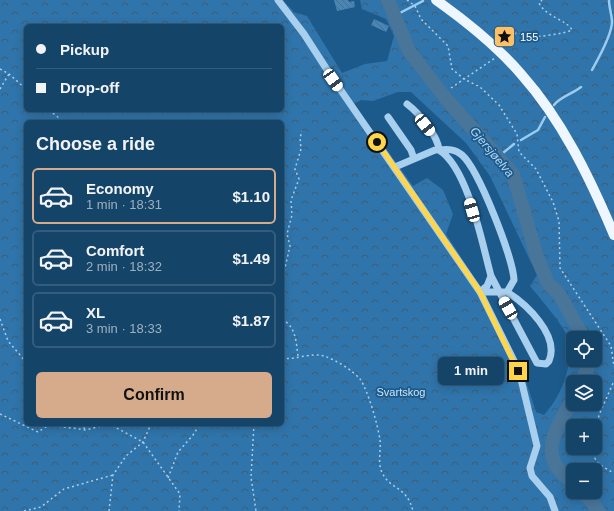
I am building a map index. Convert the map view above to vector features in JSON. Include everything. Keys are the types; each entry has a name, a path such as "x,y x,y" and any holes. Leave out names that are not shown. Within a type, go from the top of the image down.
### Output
{"main road":[{"path":"436,0 465,20 502,53 530,85 552,115 582,165 614,235"}],"street":[{"path":"278,0 304,34 333,80 395,167 480,292 518,371 537,446 530,468 532,476 536,483 550,497 555,511"},
{"path":"407,104 432,133 438,142 440,150 452,161 464,184 491,276 503,292 537,363 546,364 549,361 552,350 540,321 530,310 503,292 480,292"},
{"path":"388,117 411,150 414,159"},
{"path":"395,167 440,150 450,149 463,155 484,190 514,273 514,280 503,292"},
{"path":"480,292 487,286 491,276"}],"path":[{"path":"407,0 414,6 421,19 448,46 452,69 464,79 480,87 499,105 517,134 518,152 536,169 553,202 559,221 560,268 611,346 614,367"},
{"path":"451,88 502,53 510,38 516,33 526,37 535,37 553,35 572,30 568,25 543,10 539,3 542,0"},
{"path":"0,69 9,74 24,88"},
{"path":"0,89 9,74"},
{"path":"52,112 62,120"},
{"path":"284,272 290,246 287,234 292,215 291,200 299,178 295,169 301,149 300,138 302,131"},
{"path":"0,319 8,341 24,360"},
{"path":"284,320 288,322 294,332 298,356"},
{"path":"284,359 319,355 342,365 360,380 376,418 380,446 380,469 388,483 399,487 408,496 413,511"},
{"path":"598,419 614,381"},
{"path":"0,414 24,425"},
{"path":"25,426 38,432 46,426"},
{"path":"61,426 86,430 101,426"},
{"path":"82,426 86,430"},
{"path":"113,426 143,442 180,494 179,511"},
{"path":"109,511 113,475 126,456 143,442 150,426"},
{"path":"168,478 178,452 199,426"},
{"path":"254,426 251,477 256,511"},
{"path":"593,455 600,465 614,474"},
{"path":"24,511 41,507 64,489 113,475"}],"green space":[{"name":"Svartskog","path":"0,0 283,0 294,12 307,16 342,73 365,64 387,61 394,36 386,19 362,9 360,0 614,0 614,511 0,511","holes":["398,92 411,92 466,143 490,176 537,275 530,286 546,305 566,334 566,331 602,331 602,367 568,367 564,381 556,399 544,415 536,412 523,372 482,290 446,234 453,214 443,190 427,178 413,186 354,104 361,100 373,101"]}],"building":[{"path":"334,0 348,0 349,2 354,1 355,7 337,11"},
{"path":"374,19 389,26 386,32 371,25"}],"waterway":[{"name":"Gjersjøelva","path":"388,0 409,51 447,100 513,174 537,257 548,283 559,294 580,331"},
{"path":"592,70 610,33 612,19 609,0"},
{"path":"394,16 423,1"},
{"path":"554,105 559,100 581,87"},
{"path":"521,140 538,130 545,117"},
{"path":"498,157 514,144"},
{"name":"Gjersjøelva","path":"584,375 587,367"},
{"name":"Gjersjøelva","path":"566,411 557,429 552,446 554,462 566,477"},
{"name":"Gjersjøelva","path":"590,499 598,511"}],"place":[{"name":"155","path":"505,37"}],"route":[{"path":"377,142 480,292 518,371"}]}
